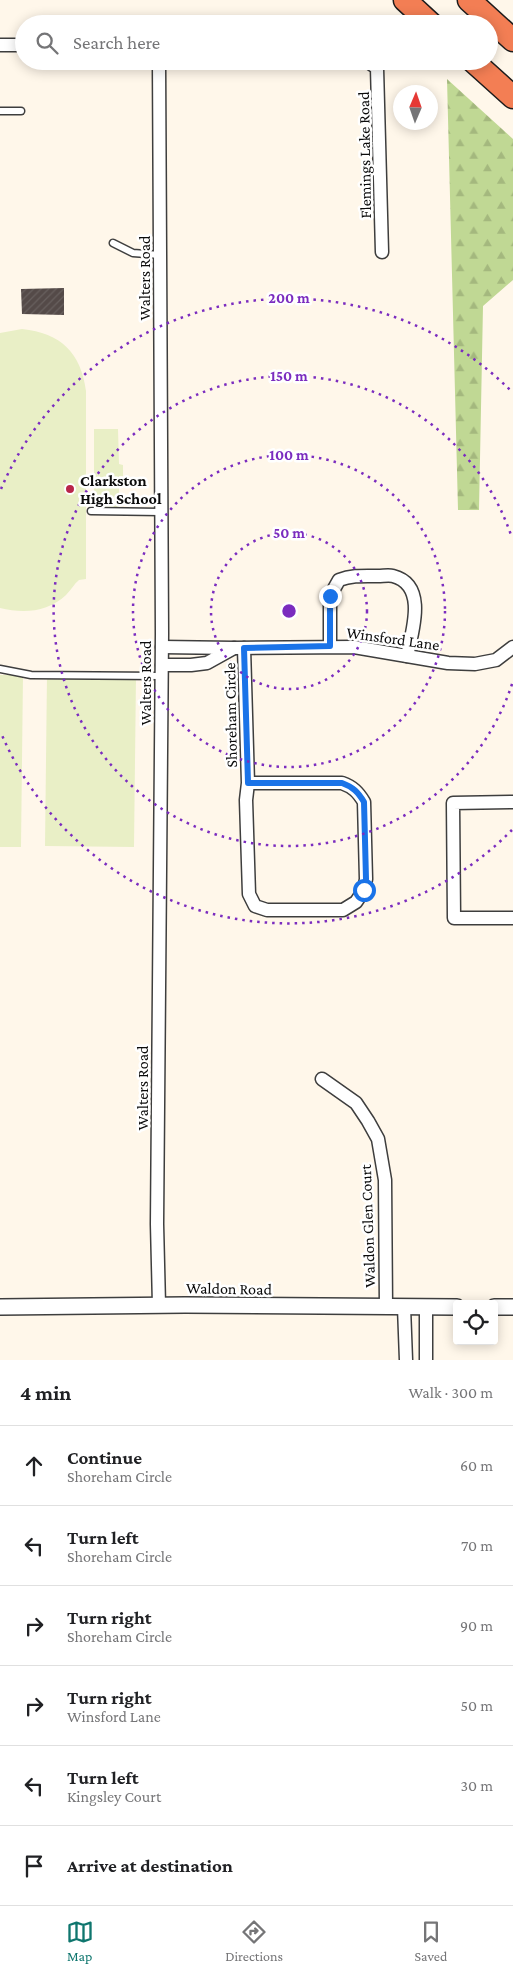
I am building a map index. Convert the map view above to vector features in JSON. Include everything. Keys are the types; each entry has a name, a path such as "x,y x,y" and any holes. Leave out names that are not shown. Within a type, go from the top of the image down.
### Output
{"highway":[{"path":"405,0 421,15"},
{"path":"469,0 486,15"},
{"path":"498,26 513,40"},
{"path":"483,70 513,97"}],"street":[{"path":"0,45 15,45"},
{"name":"Walters Road","path":"159,70 162,671 159,1305"},
{"name":"Flemings Lake Road","path":"377,70 382,252"},
{"path":"330,646 330,596 339,580 350,576 393,576 406,582 412,592 416,606 407,656"},
{"name":"Winsford Lane","path":"162,647 354,647 448,663 475,664 496,660 513,647"},
{"name":"Winsford Lane","path":"162,671 207,663 239,648"},
{"name":"Shoreham Circle","path":"239,648 248,783 246,800 249,894 255,906 267,910 343,910 356,902 364,890 366,879 364,802 358,792 351,786 342,783 248,783"},
{"path":"513,802 453,803 453,812 454,918 513,918"},
{"name":"Waldon Glen Court","path":"322,1079 356,1103 378,1139 385,1180 386,1307"},
{"name":"Waldon Road","path":"0,1307 159,1305 453,1307"},
{"path":"404,1307 406,1360"},
{"path":"426,1307 426,1360"},
{"path":"498,1307 513,1307"}],"lane":[{"path":"0,111 21,111"},
{"path":"113,243 133,252 160,255"},
{"path":"91,511 161,512"},
{"path":"0,669 31,675 162,671"}],"green space":[{"path":"447,79 513,139 513,280 483,306 479,510 458,510"},
{"path":"22,329 48,335 67,347 79,366 86,391 86,579 79,580 59,601 44,608 27,611 0,608 0,333"},
{"path":"94,429 118,429 119,464 123,465 123,476 119,476 119,508 94,508"},
{"path":"0,675 23,675 21,847 0,847"},
{"path":"47,675 136,676 134,847 45,846"}],"building":[{"path":"64,288 64,315 22,314 21,289"}],"place":[{"name":"Clarkston High School","path":"70,489"}],"route":[{"path":"330,596 330,646 244,648 248,783 342,783 351,786 358,792 364,802 366,879 364,890"}]}
